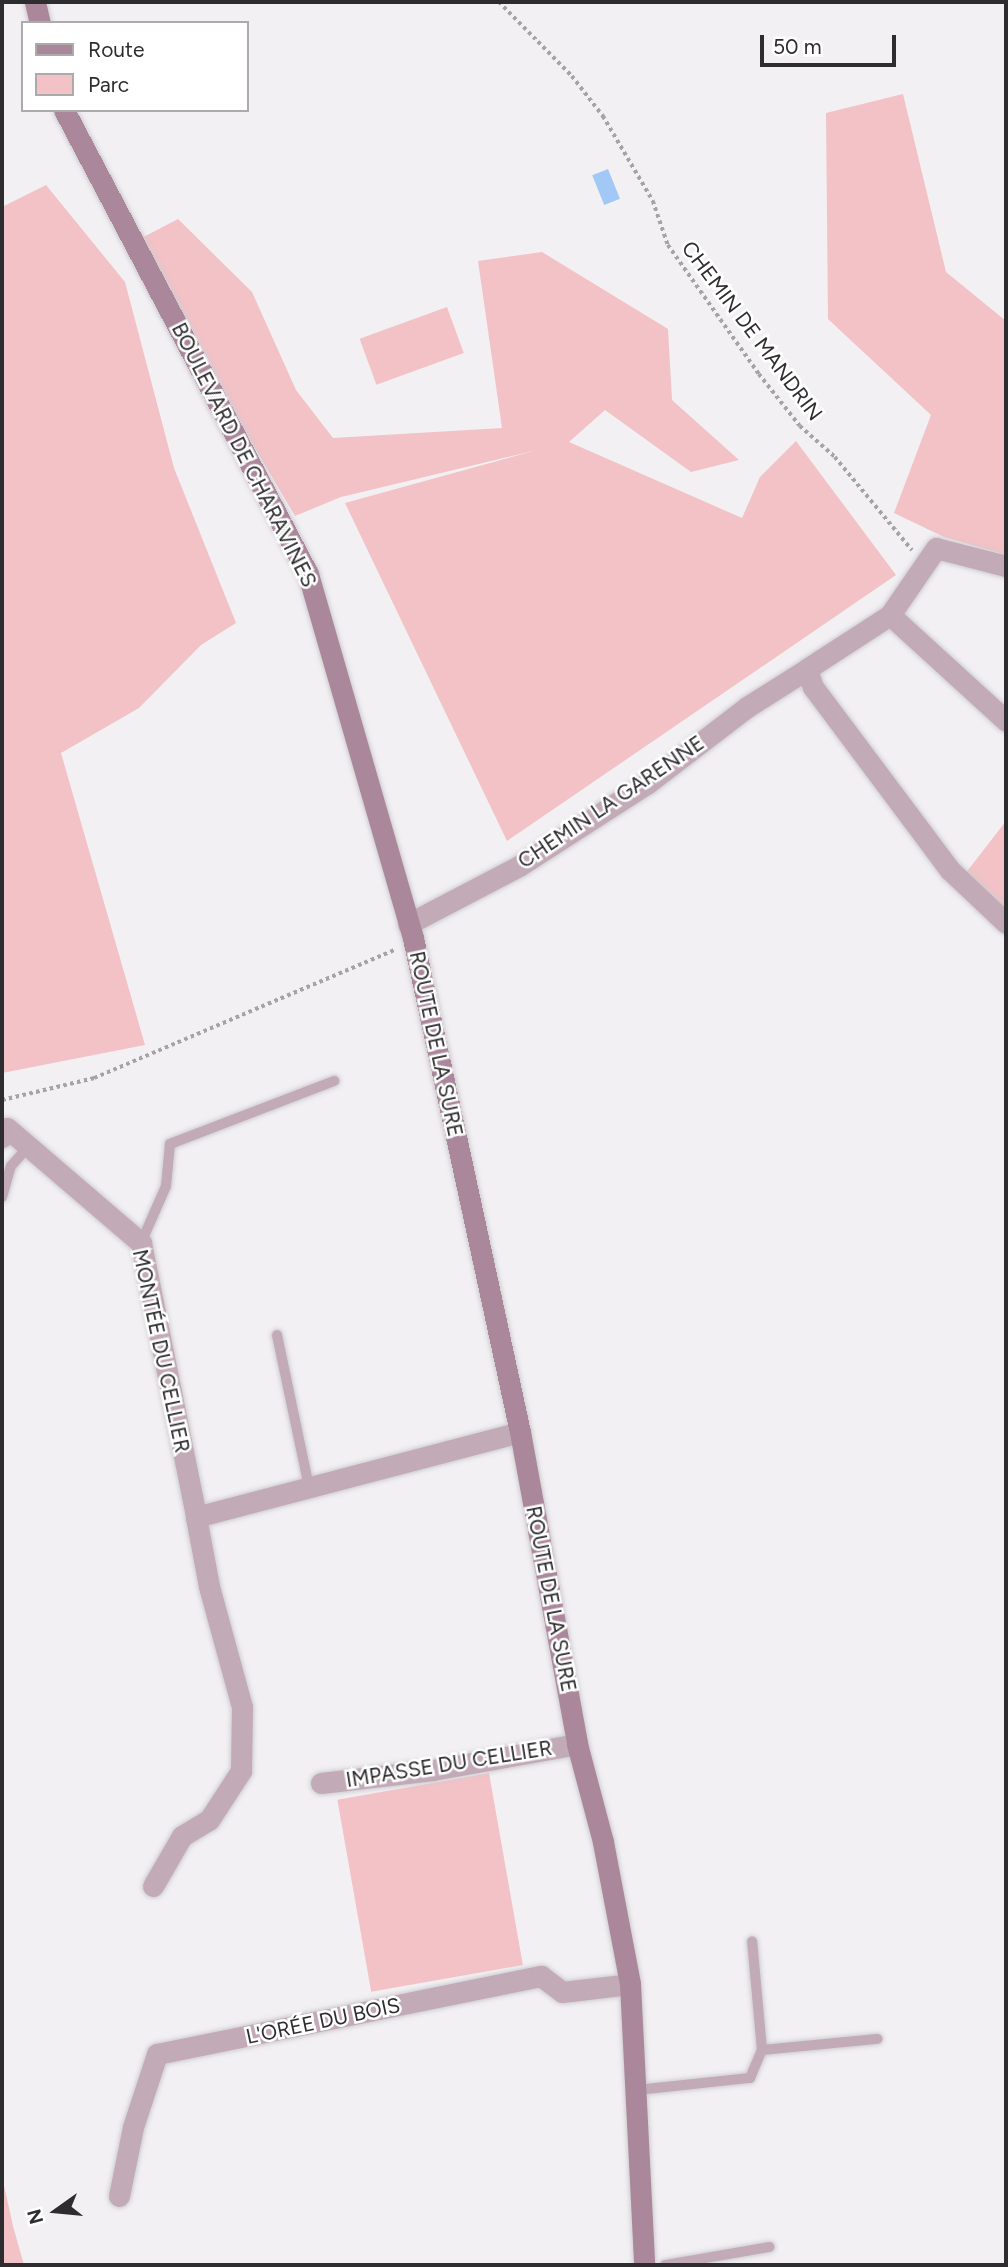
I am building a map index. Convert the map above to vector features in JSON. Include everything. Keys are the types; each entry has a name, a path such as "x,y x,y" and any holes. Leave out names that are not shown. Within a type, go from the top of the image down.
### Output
{"main road":[{"path":"35,2 40,21"},
{"name":"BOULEVARD DE CHARAVINES","path":"65,112 308,574 411,931"},
{"name":"ROUTE DE LA SURE","path":"411,931 520,1432 578,1744 603,1842 630,1984 644,2265"}],"street":[{"path":"932,556 1006,566"},
{"name":"CHEMIN LA GARENNE","path":"411,931 648,783 747,707 890,615 932,556"},
{"path":"890,615 1006,721"},
{"path":"807,669 813,687 950,870 1006,923"},
{"name":"MONTÉE DU CELLIER","path":"2,1137 7,1128 141,1243 209,1586 242,1707 241,1771 209,1820 181,1836 153,1886"},
{"path":"196,1517 520,1432"},
{"name":"IMPASSE DU CELLIER","path":"321,1783 433,1770 578,1744"},
{"name":"L'ORÉE DU BOIS","path":"119,2196 133,2127 157,2054 541,1976 562,1992 630,1984"}],"lane":[{"path":"141,1243 166,1186 170,1144 334,1081"},
{"path":"2,1198 11,1166 28,1147"},
{"path":"277,1335 309,1488"},
{"path":"637,2090 750,2078 762,2050 752,1941"},
{"path":"762,2050 877,2039"},
{"path":"665,2265 769,2247"}],"path":[{"name":"CHEMIN DE MANDRIN","path":"499,2 572,76 603,116 653,201 668,245 759,374 800,426 835,457 863,495 932,556"},
{"path":"2,1100 94,1078 383,958 411,931"}],"green space":[{"path":"903,94 946,272 1006,321 1006,555 944,537 894,513 931,415 828,319 826,113"},
{"path":"46,185 125,282 174,468 236,623 201,645 139,708 61,753 145,1045 2,1073 2,207"},
{"path":"178,219 252,292 296,390 333,438 502,428 478,261 542,252 668,329 672,400 739,460 691,472 605,410 569,442 742,518 760,477 796,441 896,575 507,841 345,503 537,450 341,497 295,516 134,242"},
{"path":"447,307 464,353 376,385 360,339"},
{"path":"1006,821 1006,909 965,874"},
{"path":"489,1773 523,1965 371,1992 337,1800"},
{"path":"2,2176 13,2226 24,2265 2,2265"}],"water":[{"path":"608,169 620,199 604,205 592,175"}]}
